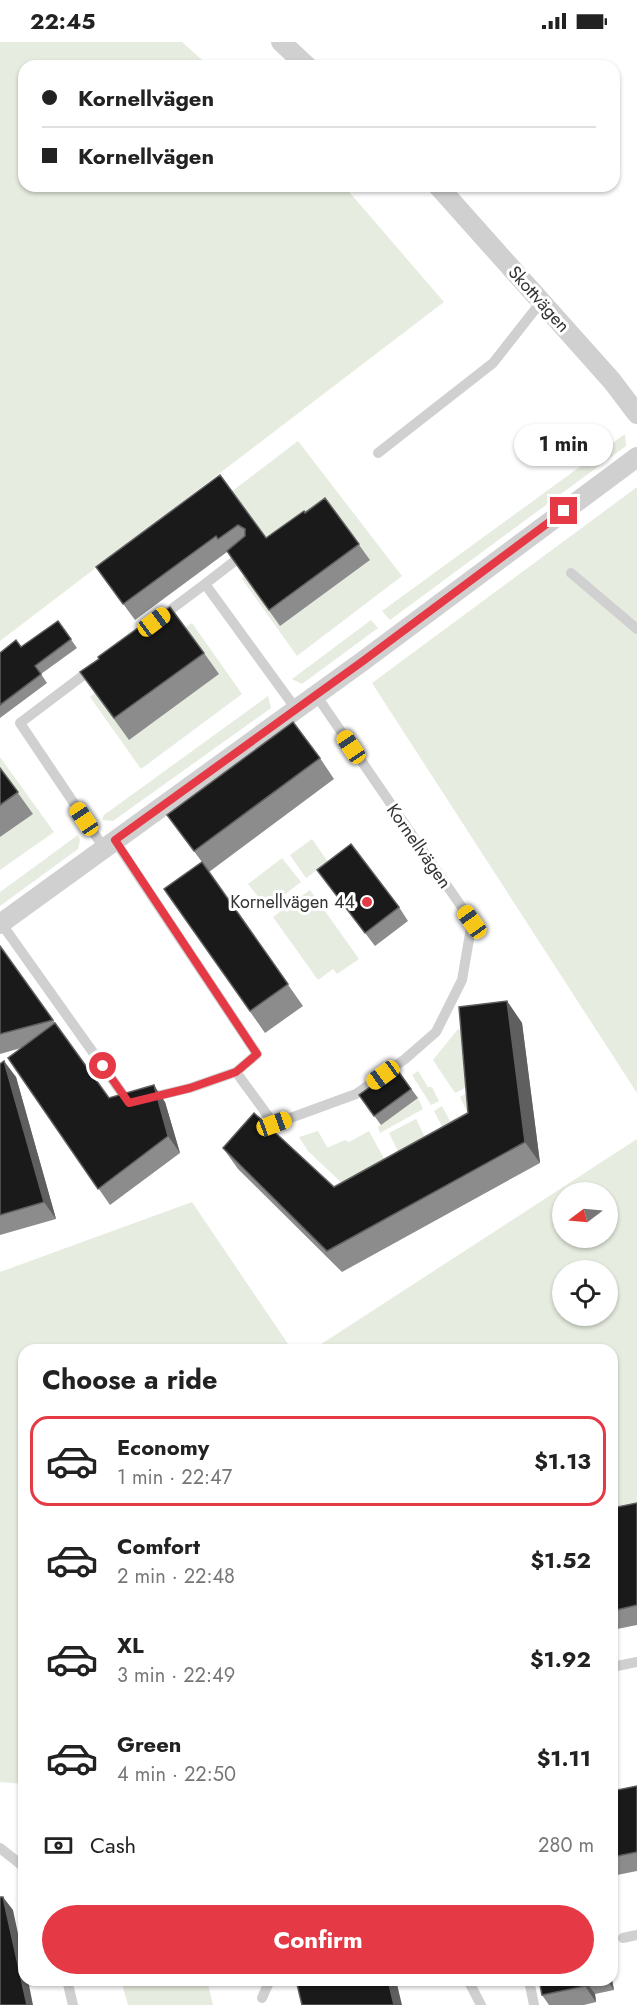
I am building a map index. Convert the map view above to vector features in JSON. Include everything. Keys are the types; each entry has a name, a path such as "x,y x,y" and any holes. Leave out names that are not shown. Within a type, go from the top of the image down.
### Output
{"street":[{"path":"281,42 300,60"},
{"name":"Skottvägen","path":"443,192 612,381 637,414"},
{"path":"0,924 637,457"}],"lane":[{"path":"378,453 493,363 541,302"},
{"path":"151,624 250,549"},
{"path":"571,573 637,629"},
{"path":"205,584 296,709"},
{"path":"0,924 129,1103 190,1088 236,1072 257,1054 109,844 20,723 106,658"},
{"name":"Kornellvägen","path":"236,1072 274,1124 356,1094 405,1059 436,1032 462,980 472,922 315,695"},
{"path":"618,1666 637,1662"},
{"path":"0,1848 18,1862"},
{"path":"623,1938 637,1935"},
{"path":"68,1986 73,2005"},
{"path":"262,1998 267,1986"},
{"path":"471,1986 481,2005"},
{"path":"530,1986 534,2005"}],"shaded area":[{"path":"0,42 182,42 202,60 18,60 18,192 349,192 444,302 0,641"},
{"path":"625,434 626,446 390,620 382,611"},
{"path":"298,441 402,576 297,656 242,579 245,573 247,580 280,626 273,548 231,492"},
{"path":"637,487 637,1093 372,683"},
{"path":"371,620 378,628 302,684 292,679"},
{"path":"192,623 242,694 141,769 90,697 95,693 129,739 218,674 185,628"},
{"path":"268,696 271,708 113,821 102,820 104,815"},
{"path":"0,757 54,832 0,870"},
{"path":"78,835 80,840 78,849 0,906 0,892"},
{"path":"312,839 328,862 306,878 290,855"},
{"path":"282,858 301,882 267,908 248,884"},
{"path":"310,890 359,959 337,974 333,969 318,980 273,917"},
{"path":"458,1029 464,1031 473,1084 455,1093 433,1060"},
{"path":"418,1071 428,1087 432,1087 439,1101 431,1105 412,1075"},
{"path":"473,1089 477,1120 447,1136 434,1111 442,1106 450,1121 467,1112 460,1097"},
{"path":"418,1098 423,1109 380,1133 378,1127"},
{"path":"416,1119 428,1143 401,1157 389,1133"},
{"path":"318,1131 329,1147 345,1140 349,1142 369,1131 388,1166 347,1188 308,1151 299,1137"},
{"path":"637,1139 637,1503 618,1507 618,1344 321,1344 552,1194 552,1248 618,1248 618,1182 571,1182"},
{"path":"192,1202 288,1344 18,1344 18,1784 0,1782 0,1272"},
{"path":"123,1986 208,1986 213,2005 128,2005"}],"building":[{"path":"220,475 266,538 325,498 359,544 269,610 227,551 245,536 245,529 238,525 218,539 216,536 123,604 96,567"},
{"path":"170,607 204,653 114,718 80,672"},
{"path":"58,621 71,639 35,666 41,674 0,705 0,653 16,640 21,647"},
{"path":"293,722 320,758 194,851 167,815"},
{"path":"0,768 18,792 0,805"},
{"name":"Kornellvägen 44","path":"351,844 399,907 365,933 317,870"},
{"path":"202,862 288,984 250,1011 164,889"},
{"path":"0,946 53,1020 0,1034"},
{"path":"507,1001 525,1142 327,1251 223,1148 254,1113 334,1187 468,1113 459,1007"},
{"path":"55,1023 109,1098 154,1085 168,1136 98,1189 8,1058"},
{"path":"4,1061 44,1202 0,1215 0,1064"},
{"path":"396,1068 411,1089 374,1116 359,1095"},
{"path":"637,1503 637,1605 618,1610 618,1507"},
{"path":"637,1786 637,1852 618,1856 618,1790"},
{"path":"0,1897 3,1897 18,1964 18,1986 23,1986 27,2005 0,2005"},
{"path":"297,1986 389,1986 394,2005 302,2005"},
{"path":"540,1986 585,1986 542,1995"}],"place":[{"name":"Kornellvägen 44","path":"367,902"}],"route":[{"path":"103,1066 129,1103 190,1088 236,1072 257,1054 115,840 363,661 564,511"}]}
